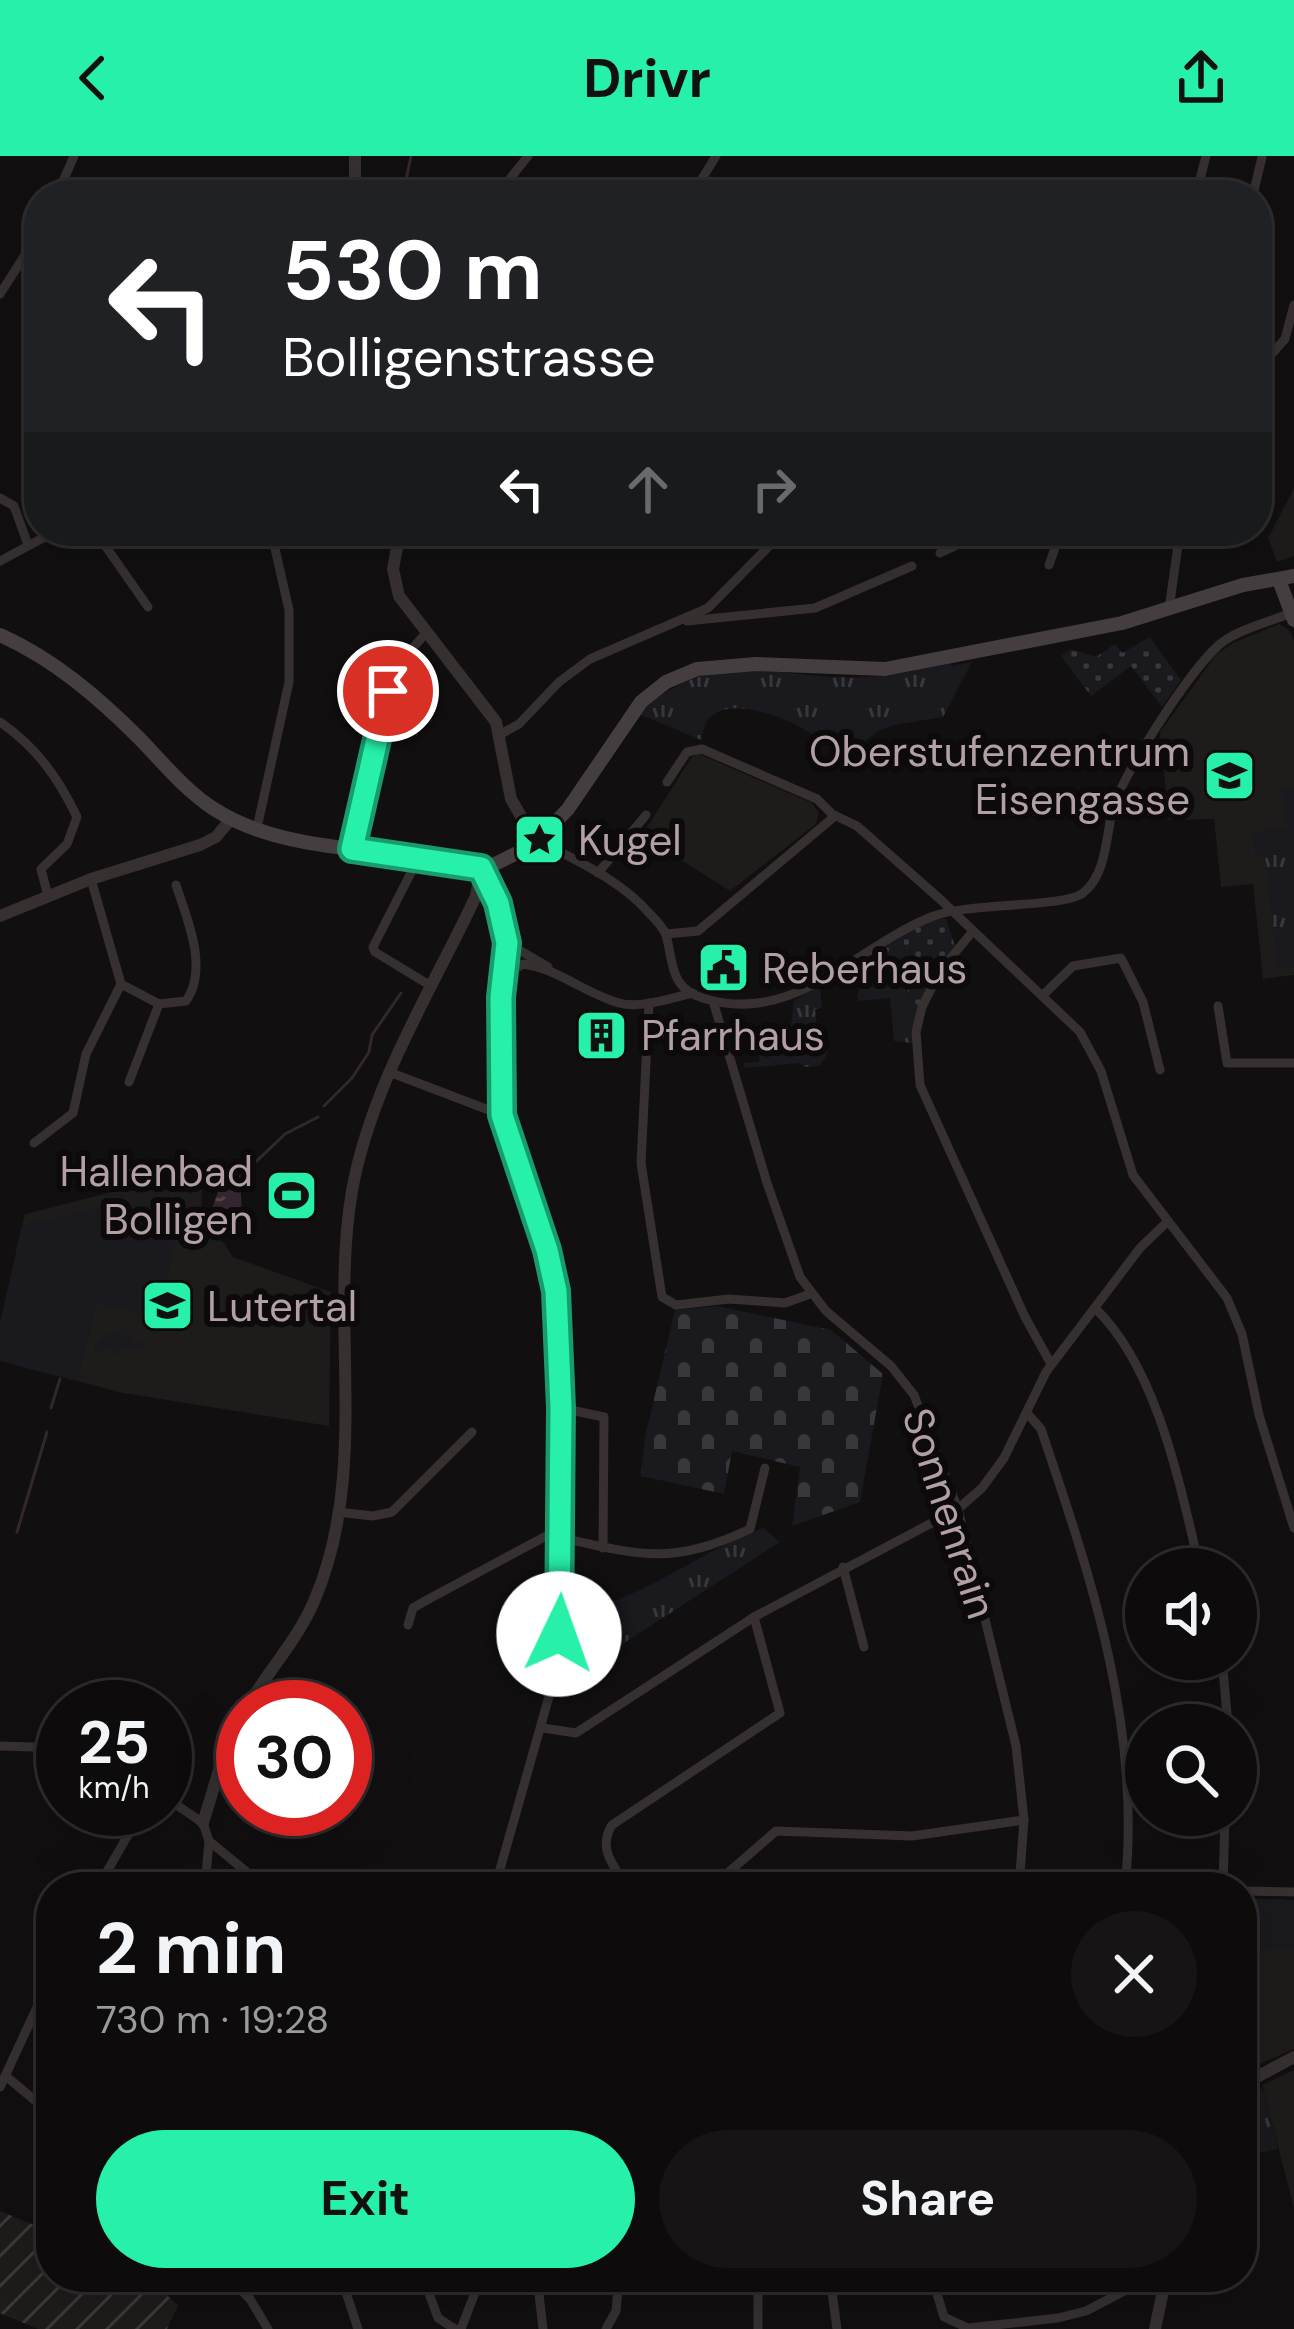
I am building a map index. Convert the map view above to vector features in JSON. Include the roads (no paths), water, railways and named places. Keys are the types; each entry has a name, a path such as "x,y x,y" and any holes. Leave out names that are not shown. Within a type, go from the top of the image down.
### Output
{"main road":[{"path":"548,830 568,808 622,723 641,702 683,673 721,664 885,669 1113,625 1244,585 1287,578 1292,616"},
{"path":"0,635 74,680 196,794 231,818 257,828 352,849 481,868 526,848 541,854 551,848 548,830"},
{"path":"526,848 529,830 538,826 548,830"}],"street":[{"path":"509,180 528,156"},
{"path":"0,294 24,256"},
{"path":"1272,354 1282,344 1294,305"},
{"path":"0,498 14,506 24,534"},
{"path":"0,561 26,546"},
{"path":"105,546 148,607"},
{"path":"257,828 289,682 290,610 275,546"},
{"path":"397,546 396,587 492,716 501,734 512,803 529,830"},
{"path":"501,734 519,724 580,665 681,622 718,600 770,546"},
{"path":"940,553 955,546"},
{"path":"1048,565 1055,546"},
{"path":"1168,609 1178,546"},
{"path":"681,622 815,608 912,566"},
{"path":"551,848 598,873 645,908 666,934 674,974 693,993 713,1001 782,1000 895,935 946,912 1082,894 1099,870 1119,793 1195,671 1224,641 1292,616"},
{"path":"352,849 391,682 426,633"},
{"path":"0,722 34,747 61,784 77,817 67,844 41,869 48,896"},
{"path":"668,782 686,752 702,748 817,799 835,816 853,823 1074,1024 1095,1055 1130,1168 1220,1287 1238,1319 1259,1415 1294,1528"},
{"path":"598,873 646,815"},
{"path":"666,934 698,931 835,816"},
{"path":"0,916 91,879 200,845 216,837 231,818"},
{"path":"418,859 374,946 375,952 431,986"},
{"path":"481,868 498,903 507,943 501,997 502,1115 555,1280 561,1408 559,1634 543,1728 500,1872"},
{"path":"264,1680 316,1598 337,1512 345,1444 348,1216 365,1136 389,1072 476,896 481,868"},
{"path":"34,1142 73,1113 86,1054 121,984 91,879"},
{"path":"121,984 159,1004 186,1000 192,992 193,937 176,885"},
{"path":"973,932 940,971 922,1007 916,1048 920,1085 1024,1317 1052,1364"},
{"path":"507,943 616,1002 649,1004 693,993"},
{"path":"1043,995 1073,966 1121,958 1143,1002 1160,1070"},
{"path":"504,975 523,964 553,970"},
{"path":"661,998 674,974"},
{"name":"Sonnenrain","path":"713,1001 788,1249 810,1294 907,1384 926,1419 958,1509 1007,1705 1024,1820 1020,1872"},
{"path":"129,1082 159,1004"},
{"path":"649,1004 641,1163 662,1297 676,1305 729,1299 788,1303 810,1294"},
{"path":"1217,1006 1227,1063 1294,1063"},
{"path":"389,1072 502,1115"},
{"path":"543,1728 576,1733 754,1617 958,1509 982,1488 1004,1458 1052,1364 1152,1233 1167,1222"},
{"path":"1095,1308 1111,1323 1156,1411 1194,1548"},
{"path":"561,1408 604,1417 603,1548"},
{"path":"1027,1413 1042,1429 1106,1640 1123,1733 1128,1797 1126,1872"},
{"path":"337,1512 373,1516 392,1512 472,1432"},
{"path":"408,1625 413,1608 425,1600 548,1535 639,1556 691,1552 750,1529 765,1468"},
{"path":"843,1567 864,1647"},
{"path":"618,1872 605,1852 612,1825 780,1713 754,1617"},
{"path":"0,1746 36,1747"},
{"path":"206,1872 209,1841 203,1823 216,1782"},
{"path":"192,1815 203,1823"},
{"path":"729,1872 776,1831 929,1835 1024,1820"},
{"path":"107,1872 128,1836"},
{"path":"1223,1872 1224,1836"},
{"path":"209,1841 247,1872"},
{"path":"1257,1891 1294,1892"},
{"path":"0,2087 36,2012"},
{"path":"1257,2078 1294,2061"},
{"path":"8,2077 36,2101"},
{"path":"242,2292 268,2329"},
{"path":"346,2292 358,2329"},
{"path":"428,2292 438,2318 458,2329 474,2292"},
{"path":"539,2292 543,2329"},
{"path":"606,2329 616,2312 618,2292"},
{"path":"758,2292 758,2329"},
{"path":"832,2292 837,2329"},
{"path":"935,2292 939,2311 950,2323 968,2328 1072,2315 1121,2292"},
{"path":"1156,2329 1163,2292"}],"water":[{"path":"240,1177 242,1214 236,1223 213,1220 219,1189"}],"waterway":[{"path":"406,180 411,156"},
{"path":"324,1106 352,1078 369,1052 372,1035 401,993"},
{"path":"240,1177 285,1134 318,1117"},
{"path":"193,1231 213,1220"},
{"path":"51,1408 60,1379"},
{"path":"17,1532 47,1432"}],"place":[{"name":"Oberstufenzentrum Eisengasse","path":"1229,775"},
{"name":"Kugel","path":"539,840"},
{"name":"Reberhaus","path":"723,968"},
{"name":"Pfarrhaus","path":"602,1035"},
{"name":"Hallenbad Bolligen","path":"292,1195"},
{"name":"Lutertal","path":"168,1306"}]}
